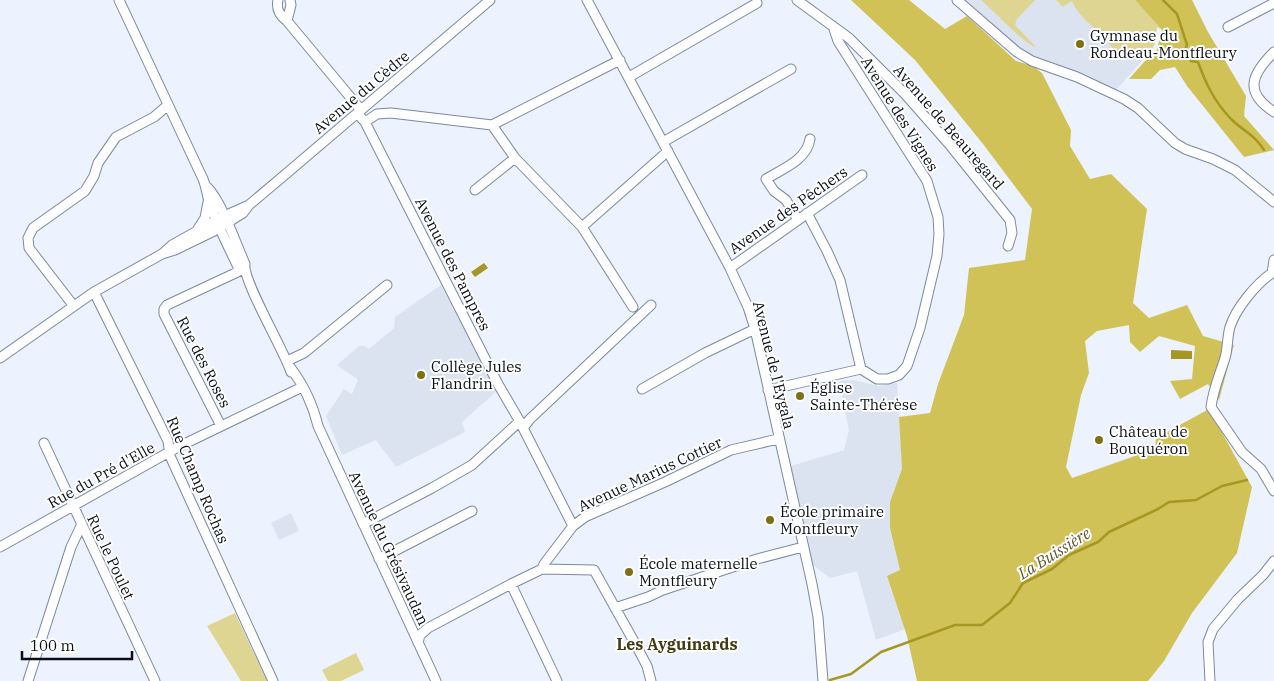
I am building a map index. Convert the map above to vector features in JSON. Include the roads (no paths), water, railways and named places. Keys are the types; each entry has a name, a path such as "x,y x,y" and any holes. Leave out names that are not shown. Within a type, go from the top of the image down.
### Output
{"street":[{"path":"120,0 207,187"},
{"name":"Avenue des Pampres","path":"278,0 277,6 281,17 287,21 359,111 498,384 573,526"},
{"path":"287,21 291,6 290,0"},
{"name":"Avenue du Cèdre","path":"222,222 243,213 249,205 490,0"},
{"name":"Avenue de l'Eygala","path":"587,0 730,268 748,307 755,329 818,617 823,681"},
{"name":"Avenue de Beauregard","path":"797,0 863,51 905,94 980,181 1010,220 1012,233 1008,246"},
{"path":"956,0 1017,52 1124,99 1138,108 1175,143 1235,170 1274,202"},
{"path":"629,77 757,3"},
{"path":"1228,27 1274,3"},
{"name":"Avenue des Vignes","path":"833,26 838,41 927,182 938,217 939,234 933,273 920,328 907,366 899,375 888,379 877,379 861,369"},
{"path":"1274,52 1254,76 1254,84 1259,99 1274,112"},
{"path":"365,122 376,114 391,113 492,125 620,60"},
{"path":"582,227 665,146 791,69"},
{"path":"73,305 29,248 28,238 33,228 85,191 94,176 98,163 116,137 154,117 168,105"},
{"path":"492,125 514,158 582,227 632,307"},
{"path":"798,220 786,200 774,191 766,179 801,157 809,147 810,140"},
{"path":"475,190 514,158"},
{"name":"Avenue des Pêchers","path":"730,268 862,175"},
{"name":"Avenue du Grésivaudan","path":"207,187 208,199 245,264 244,270 288,364 312,421 318,426"},
{"name":"Avenue du Grésivaudan","path":"207,187 212,192 222,222 226,242 238,267 244,270"},
{"path":"195,232 205,218 208,199"},
{"path":"768,390 861,369 840,280 808,213"},
{"path":"0,358 94,292 162,254 183,246 222,222"},
{"path":"162,254 172,245 195,232 222,222"},
{"path":"183,246 190,246 209,237 226,242"},
{"path":"1274,260 1273,273 1254,288 1232,321 1229,329 1227,352 1212,397 1211,407 1242,452 1261,469 1274,491"},
{"name":"Rue des Roses","path":"220,426 164,314 164,309 167,305 244,270"},
{"path":"288,364 387,285"},
{"name":"Rue Champ Rochas","path":"94,292 165,436 170,456 273,681"},
{"path":"363,524 446,481 472,465 521,425 651,305"},
{"path":"642,389 706,353 755,329"},
{"name":"Avenue du Grésivaudan","path":"288,364 306,393 315,413 318,426 436,681"},
{"name":"Rue du Pré d'Elle","path":"0,547 170,452 298,389"},
{"name":"Avenue Marius Cottier","path":"542,569 573,526 585,517 731,450 778,438"},
{"name":"Rue le Poulet","path":"44,443 81,526 155,681"},
{"path":"379,558 472,511"},
{"path":"28,681 81,526"},
{"path":"615,608 756,559 803,547"},
{"path":"549,558 550,564 554,569"},
{"path":"1210,681 1208,642 1213,629 1238,599 1264,575 1274,561"},
{"path":"418,643 420,635 428,628 542,569 590,569 596,572 647,666 652,681"},
{"path":"511,584 557,681"},
{"path":"409,624 428,628"},
{"path":"818,681 823,681"}],"waterway":[{"path":"1163,0 1177,14 1187,45 1185,50 1191,61 1198,62 1215,99 1231,119 1252,136 1264,150"},
{"name":"La Buissière","path":"830,680 851,674 881,652 955,625 982,625 1010,603 1023,583 1052,569 1069,555 1098,542 1109,532 1169,502 1196,500 1222,486 1247,480"}],"place":[{"name":"Gymnase du Rondeau-Montfleury","path":"1080,44"},
{"name":"Collège Jules Flandrin","path":"421,375"},
{"name":"Église Sainte-Thérèse","path":"800,396"},
{"name":"Château de Bouquéron","path":"1099,440"},
{"name":"École primaire Montfleury","path":"770,520"},
{"name":"École maternelle Montfleury","path":"629,572"}],"district":[{"name":"Les Ayguinards","path":"677,644"}]}
